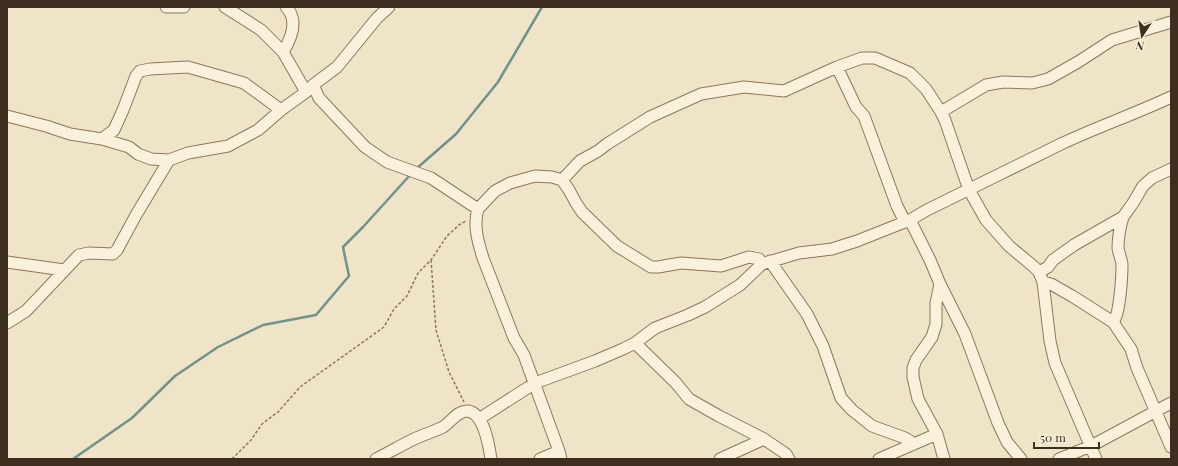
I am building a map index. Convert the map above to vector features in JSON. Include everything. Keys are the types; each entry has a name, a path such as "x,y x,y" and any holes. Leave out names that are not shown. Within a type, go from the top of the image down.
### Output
{"street":[{"path":"166,7 184,7"},
{"path":"224,7 261,30 283,52 309,89 320,98 365,147 387,162 431,178 476,213"},
{"path":"283,52 289,41 293,28 293,19 286,7"},
{"path":"7,116 70,134 102,139 129,147 138,154 151,160 169,160 188,153 228,146 258,130 281,110 337,67 377,18 389,7"},
{"path":"941,112 986,85 1003,82 1032,84 1048,78 1078,62 1112,40 1171,22"},
{"path":"562,180 580,161 598,151 650,116 701,94 744,87 784,91 837,66 862,58 875,58 910,73 926,89 941,112 969,190 986,220 1009,246 1033,266 1041,277 1114,322 1131,349 1137,368 1171,447"},
{"path":"837,66 856,107 864,116 897,206 930,260 940,284 965,334 998,423 1008,442 1021,459"},
{"path":"102,139 114,130 124,110 136,76 140,71 150,69 188,67 244,84 281,110"},
{"path":"479,419 535,383 595,361 635,343 655,328 706,307 740,285 766,262 799,253 832,249 857,241 907,221 926,210 1061,145 1171,97"},
{"path":"7,323 26,311 79,255 89,253 113,254 117,250 169,160"},
{"path":"1096,459 1056,363 1050,341 1041,277 1053,260 1074,245 1123,217 1134,203 1143,186 1152,178 1171,169"},
{"path":"540,459 560,455 524,355 514,338 490,279 479,244 476,213 495,191 510,183 535,176 552,177 562,180 576,203 587,217 617,246 648,265 658,267 681,263 721,266 749,257 766,262 807,314 822,346 841,398 852,410 872,426 905,438 912,444"},
{"path":"1114,322 1117,316 1121,277 1122,262 1118,250 1123,217"},
{"path":"7,262 64,270"},
{"path":"940,284 936,303 936,324 932,337 916,360 913,368 913,377 914,387 918,399 937,434 944,459"},
{"path":"635,343 676,383 689,399 764,439 786,454 789,459"},
{"path":"1059,459 1091,446 1171,403"},
{"path":"376,459 443,426 460,413 468,411 474,413 479,419 487,436 491,459"},
{"path":"879,459 937,434"},
{"path":"720,459 764,439"}],"path":[{"path":"232,459 251,440 262,424 278,412 300,386 384,327 394,309 407,296 418,273 431,260 447,236 476,213"},
{"path":"431,260 436,330 449,372 468,411"}],"waterway":[{"path":"416,169 456,134 498,82 542,7"},
{"path":"73,459 132,418 175,376 218,347 263,325 316,315 349,276 343,247 411,174"}]}
